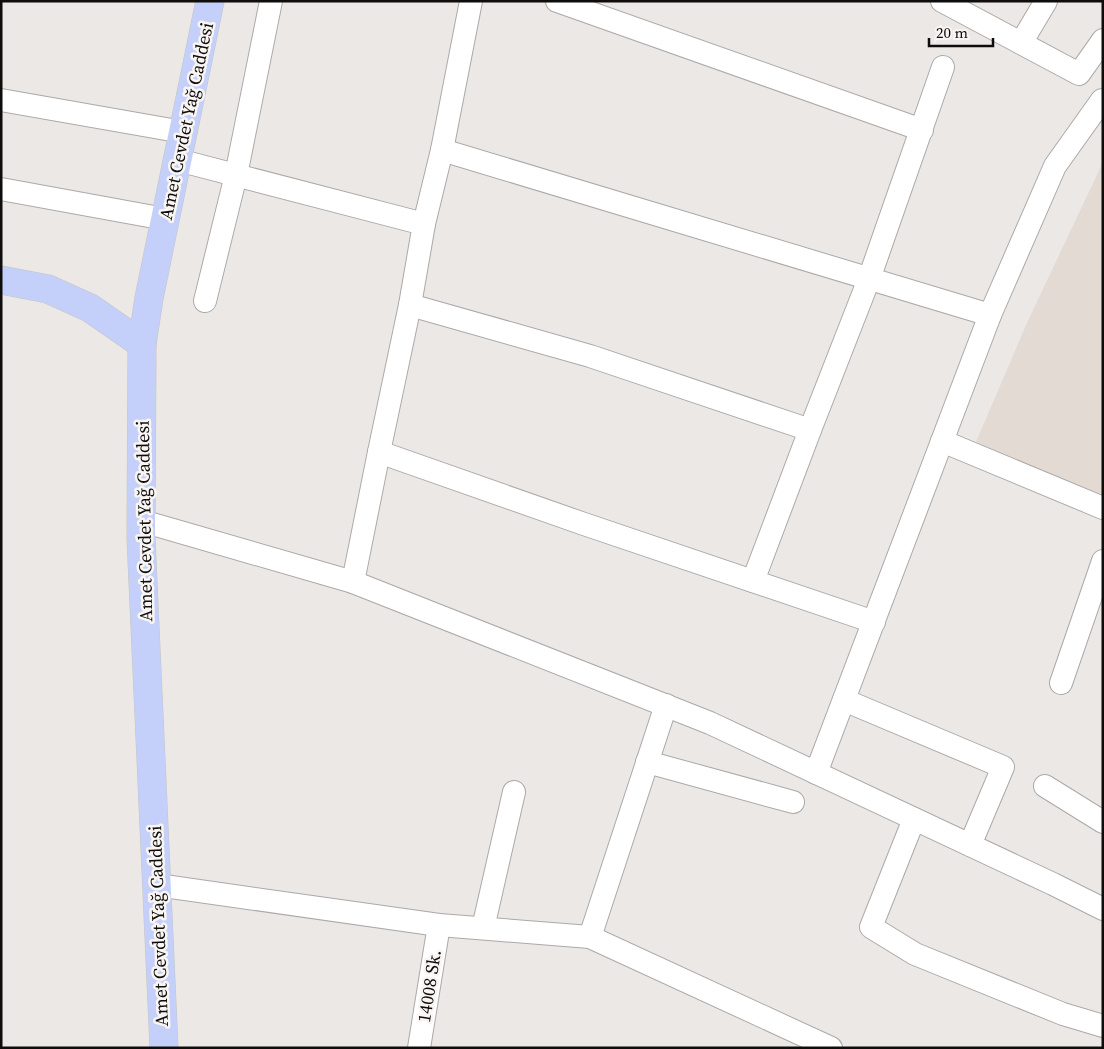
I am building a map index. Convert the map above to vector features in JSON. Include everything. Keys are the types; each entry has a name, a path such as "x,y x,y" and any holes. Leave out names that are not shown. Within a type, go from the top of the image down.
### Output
{"main road":[{"name":"Amet Cevdet Yağ Caddesi","path":"164,1048 141,538 142,344 149,298 210,1"},
{"path":"1,280 48,289 90,308 142,344"}],"street":[{"path":"204,302 236,175 271,1"},
{"path":"353,582 378,452 410,305 424,224 442,150 472,1"},
{"path":"557,1 922,130"},
{"path":"942,1 1079,74 1103,40"},
{"path":"1021,43 1046,1"},
{"path":"753,581 869,279 944,67"},
{"path":"1,100 183,132"},
{"path":"816,772 990,315 1055,166 1102,100"},
{"path":"442,150 990,315"},
{"path":"178,160 424,224"},
{"path":"1,189 165,219"},
{"path":"410,305 590,356 810,430"},
{"path":"942,441 1103,508"},
{"path":"378,452 874,622"},
{"path":"142,521 353,582 710,723 970,845 1103,910"},
{"path":"1061,683 1103,562"},
{"path":"844,700 1003,767 970,845"},
{"path":"590,937 666,706"},
{"path":"647,762 793,802"},
{"path":"1044,786 1103,822"},
{"path":"483,928 514,792"},
{"path":"914,819 871,927 914,954 1063,1014 1103,1026"},
{"path":"156,885 439,924 590,937 831,1048"},
{"name":"14008 Sk.","path":"419,1048 439,924"}],"shaded area":[{"path":"1103,162 1103,497 975,444 1026,325"}]}
